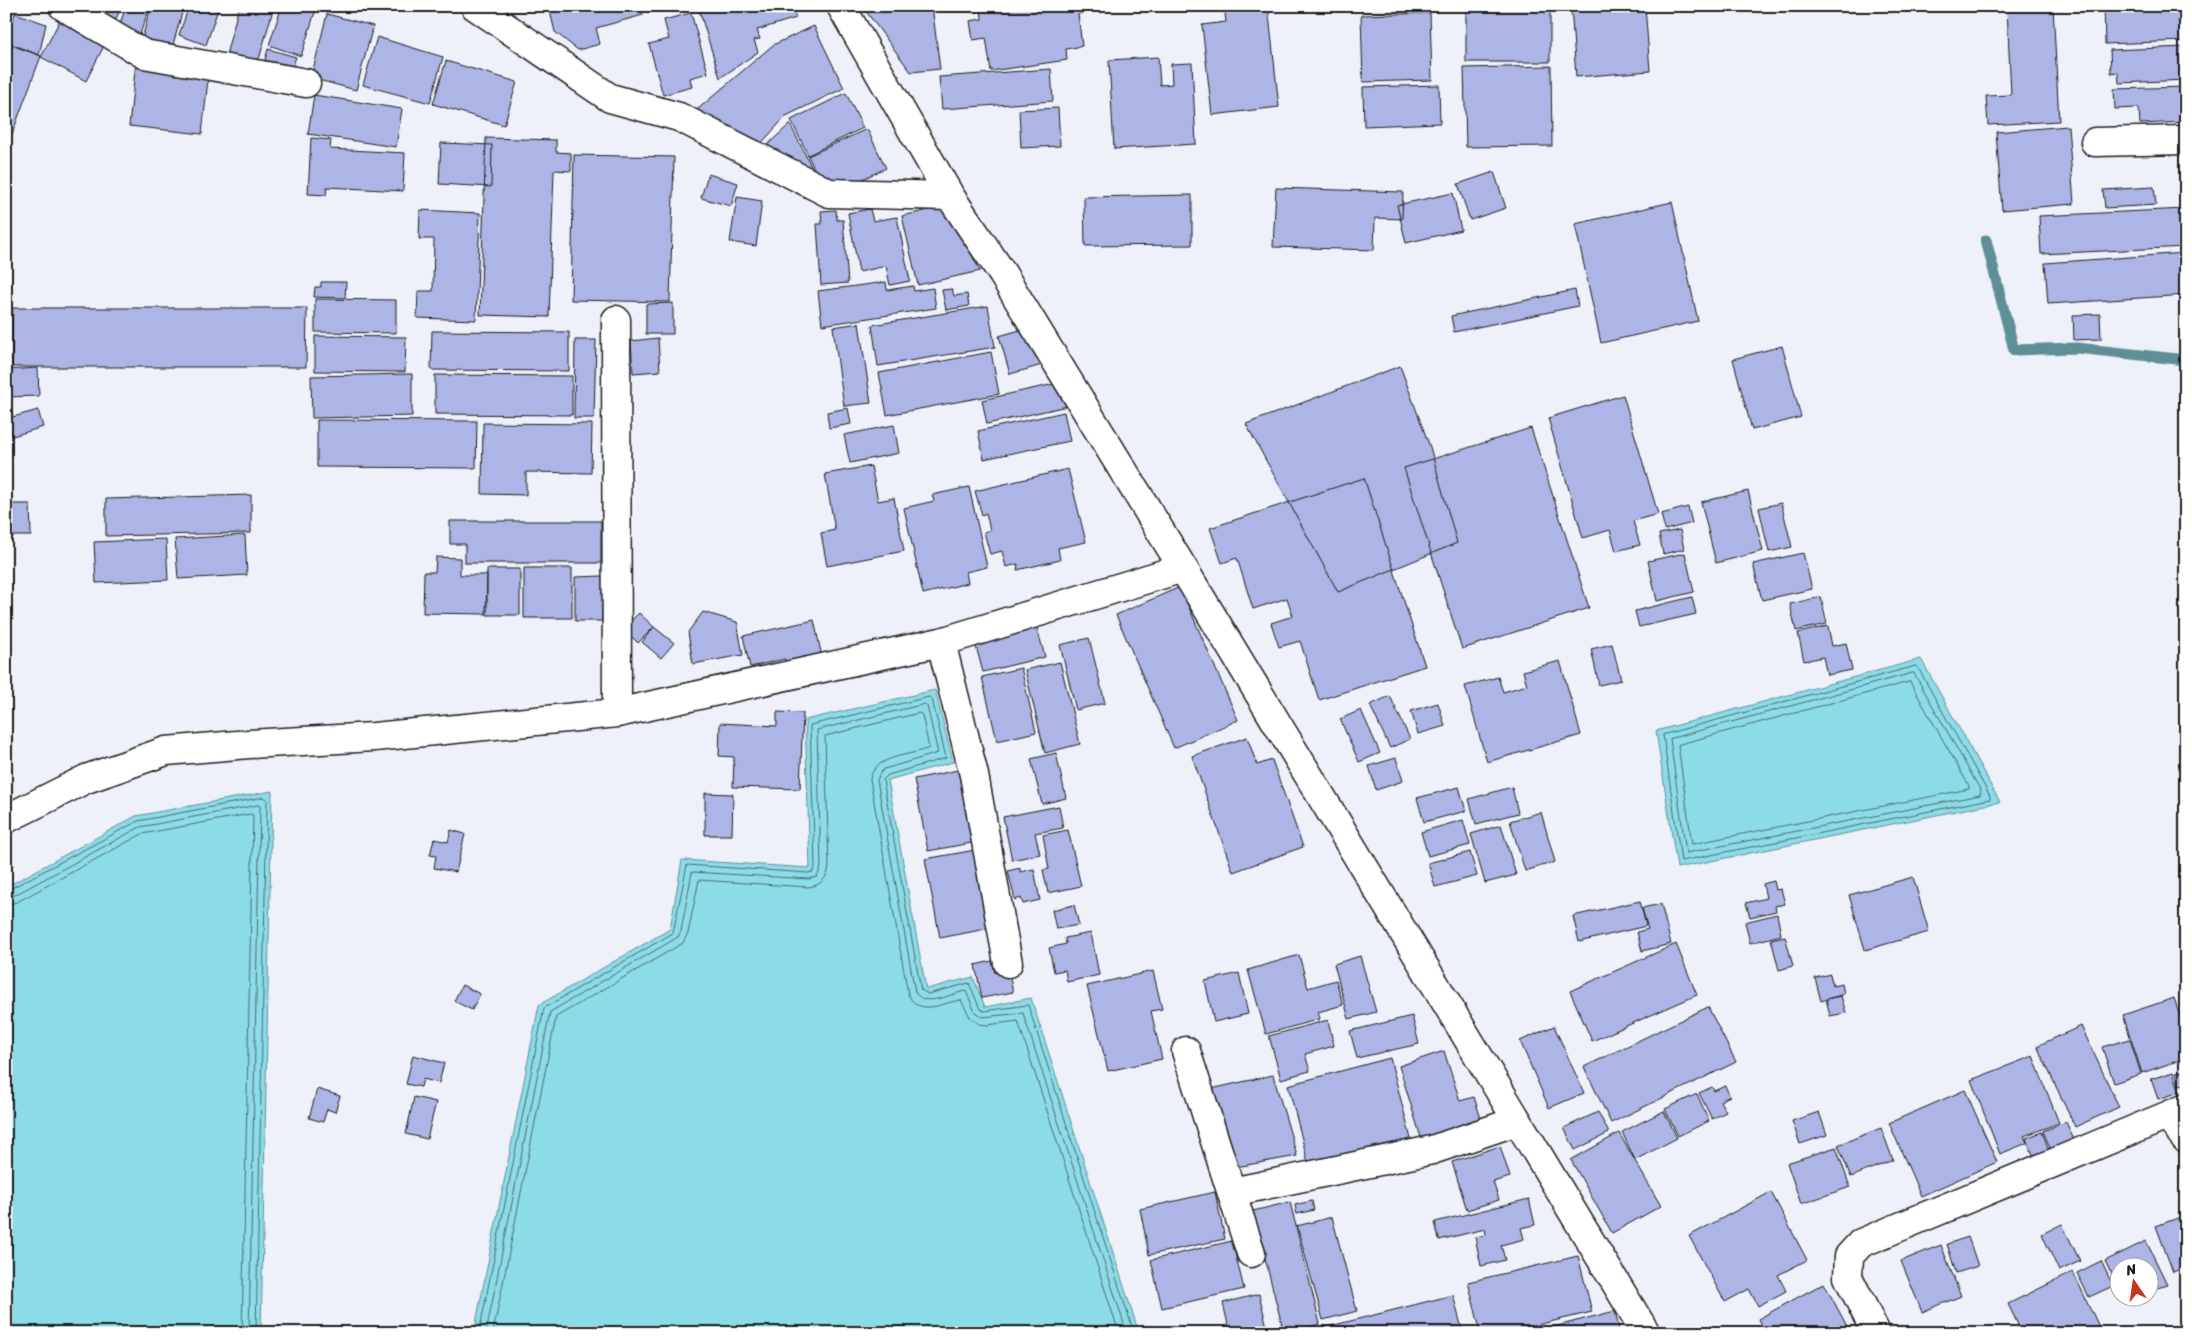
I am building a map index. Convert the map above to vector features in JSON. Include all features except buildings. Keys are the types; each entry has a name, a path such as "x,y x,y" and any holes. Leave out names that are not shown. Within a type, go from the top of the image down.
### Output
{"street":[{"path":"63,6 144,54 306,83"},
{"path":"475,6 610,98 680,117 829,193 950,196"},
{"path":"841,6 950,196 1002,273 1183,568 1646,1333"},
{"path":"2095,142 2186,140"},
{"path":"616,320 617,714"},
{"path":"6,820 86,779 166,752 249,744 374,737 617,714 942,642 1183,568"},
{"path":"942,642 974,775 1008,963"},
{"path":"1186,1051 1251,1253"},
{"path":"1876,1333 1848,1277 1849,1256 1861,1243 2176,1112 2186,1139"},
{"path":"1232,1192 1432,1150 1518,1121"}],"water":[{"path":"1921,659 2000,802 1677,868 1656,731"},
{"path":"935,690 953,762 888,780 926,989 973,977 985,1007 1031,998 1139,1333 474,1333 539,1005 670,929 682,860 810,868 805,720"},
{"path":"272,791 261,1333 6,1333 6,887 136,816"}],"waterway":[{"path":"1986,240 2014,350 2077,348 2186,360"}]}
